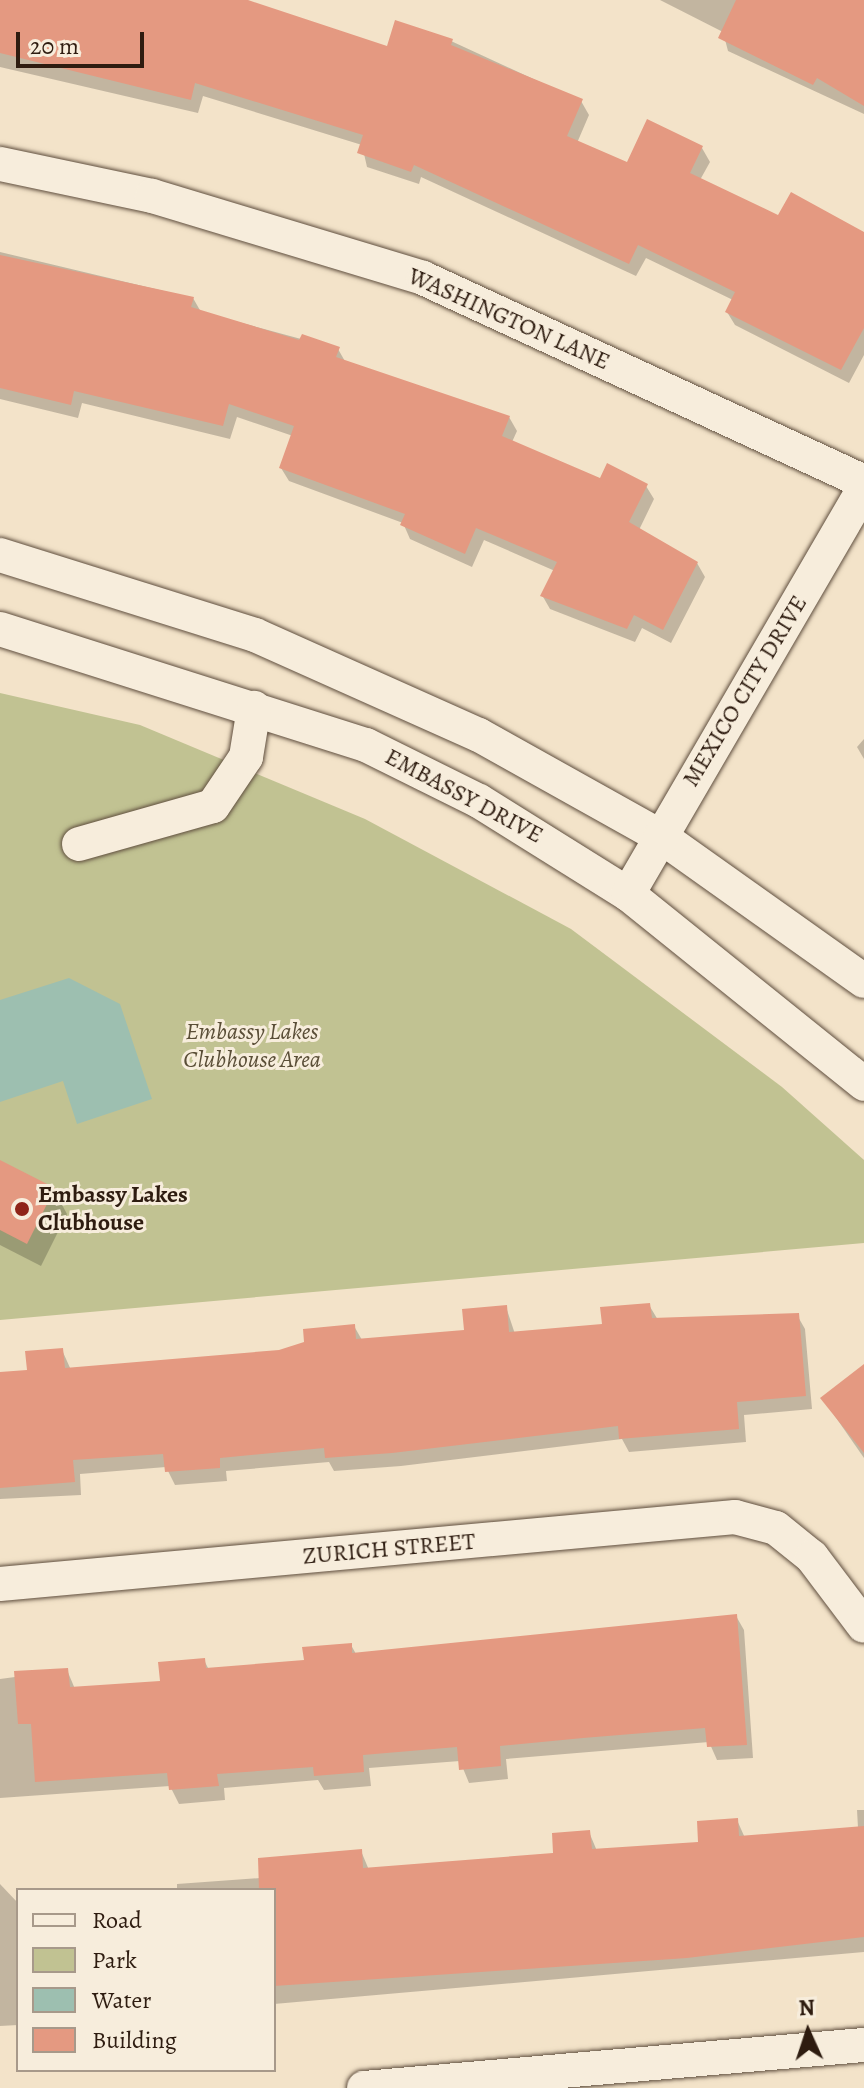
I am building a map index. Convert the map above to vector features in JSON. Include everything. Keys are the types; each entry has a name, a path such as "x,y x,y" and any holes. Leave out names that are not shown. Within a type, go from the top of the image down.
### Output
{"street":[{"name":"WASHINGTON LANE","path":"0,164 152,196 423,278 864,482"},
{"name":"MEXICO CITY DRIVE","path":"628,894 864,489"},
{"path":"0,555 255,635 479,735 660,836 864,981"},
{"name":"EMBASSY DRIVE","path":"0,629 366,745 574,855 628,894 864,1084"},
{"path":"79,844 213,806 246,757 254,708"},
{"name":"ZURICH STREET","path":"0,1584 735,1517 776,1528 812,1557 864,1626"},
{"path":"364,2088 864,2045"}],"green space":[{"name":"Embassy Lakes Clubhouse Area","path":"0,693 140,725 365,819 571,929 782,1087 864,1160 864,1243 0,1320"}],"water":[{"path":"69,978 120,1004 152,1099 77,1124 63,1081 0,1102 0,1000"}],"building":[{"path":"0,0 248,0 387,46 395,20 453,39 451,45 583,99 567,136 627,162 647,119 703,146 690,173 778,215 791,192 864,232 864,328 841,370 725,312 735,292 638,245 629,264 414,165 411,172 357,153 363,135 195,83 191,100 0,53"},
{"path":"736,0 864,0 864,106 817,78 813,85 718,38"},
{"path":"0,255 194,297 191,307 299,340 302,334 340,347 336,357 510,416 502,436 600,478 607,463 648,484 629,522 698,562 663,630 634,615 627,629 540,596 557,562 476,528 465,554 400,525 405,514 279,468 294,426 229,404 223,426 74,391 71,405 0,388"},
{"name":"Embassy Lakes Clubhouse","path":"0,1160 55,1188 27,1244 0,1230"},
{"path":"650,1303 652,1318 799,1313 806,1396 737,1402 739,1429 619,1439 618,1426 325,1458 324,1448 220,1458 220,1468 165,1472 163,1454 73,1460 75,1482 0,1488 0,1372 27,1370 25,1351 63,1348 65,1368 279,1350 304,1342 303,1329 355,1324 356,1339 464,1330 462,1309 507,1305 509,1332 602,1324 600,1307"},
{"path":"864,1364 864,1453 820,1398"},
{"path":"737,1614 747,1745 707,1747 705,1728 583,1738 500,1746 501,1766 459,1770 457,1747 363,1755 364,1772 314,1776 313,1767 217,1774 219,1786 169,1790 167,1773 35,1782 31,1724 18,1724 14,1671 68,1668 70,1687 160,1681 158,1662 205,1658 206,1668 304,1660 302,1647 352,1643 352,1653"},
{"path":"738,1818 739,1836 864,1826 864,1937 687,1958 276,1986 276,1888 259,1888 258,1858 362,1849 363,1868 553,1853 552,1833 590,1830 592,1849 698,1842 697,1821"}],"place":[{"name":"Embassy Lakes Clubhouse","path":"22,1209"}]}
